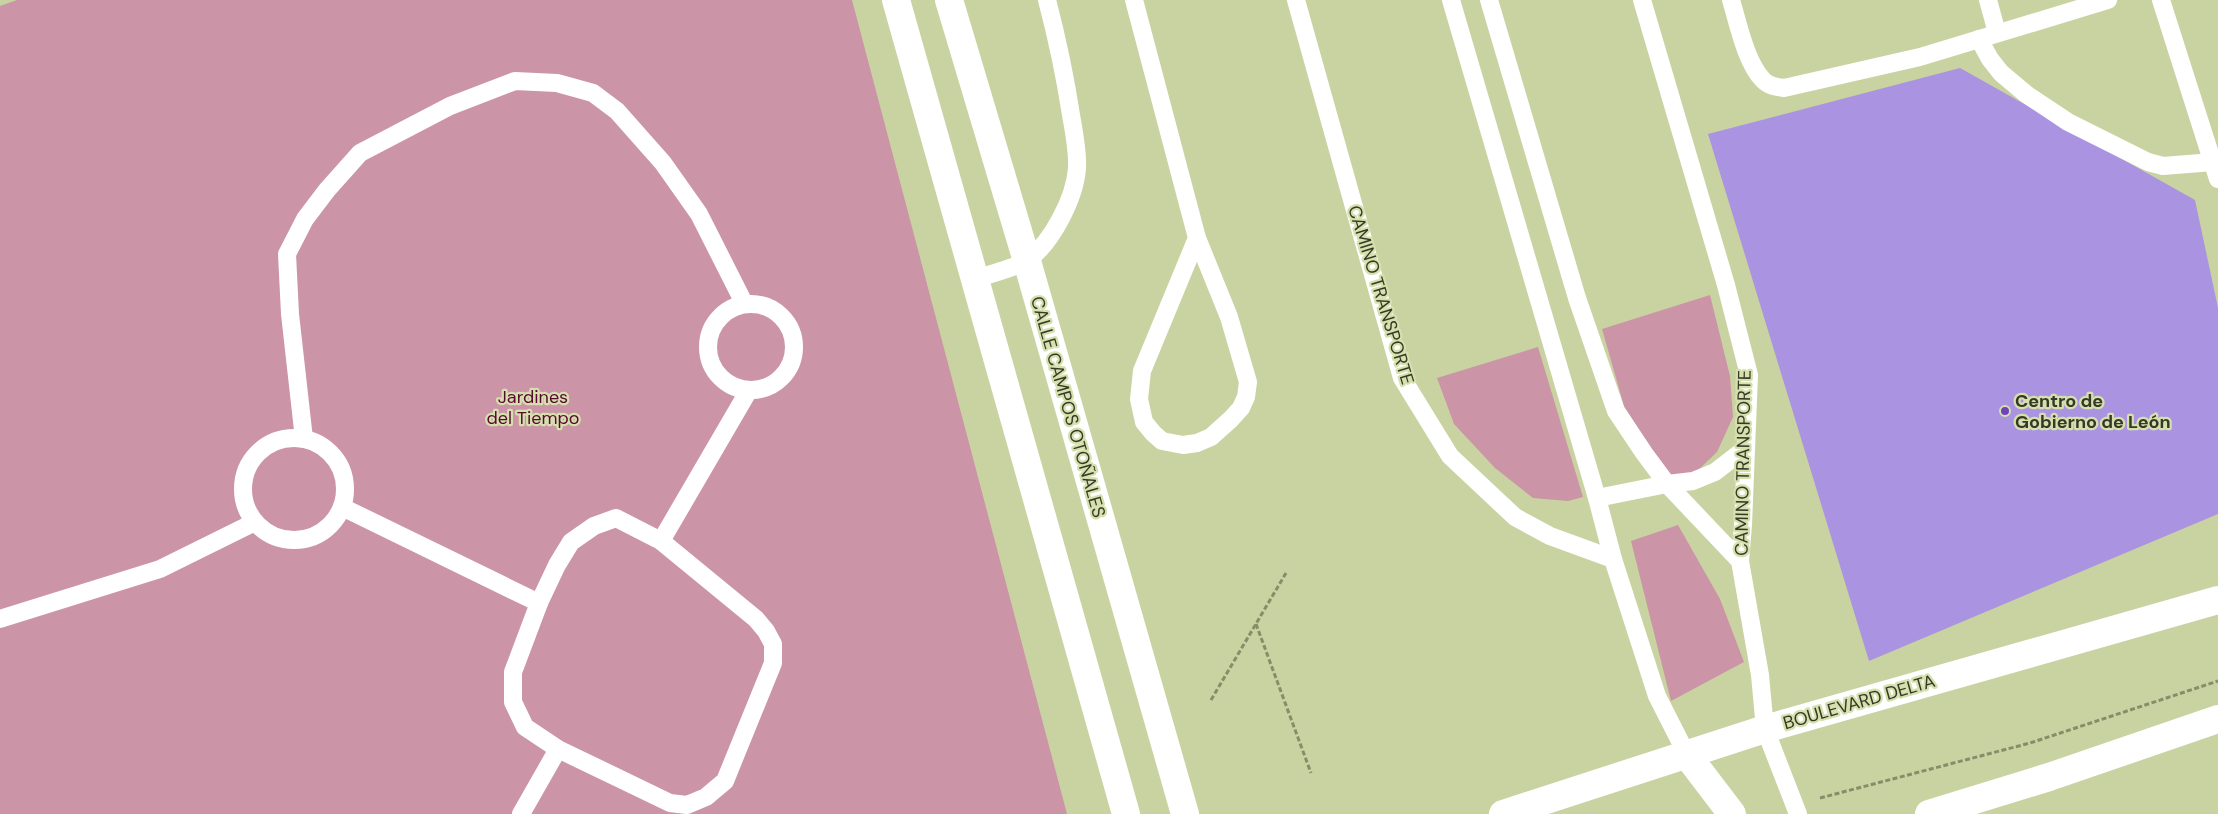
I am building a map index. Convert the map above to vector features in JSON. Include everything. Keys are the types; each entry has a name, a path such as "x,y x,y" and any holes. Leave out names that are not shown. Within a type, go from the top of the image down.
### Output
{"street":[{"path":"896,0 1126,814"},
{"name":"CALLE CAMPOS OTOÑALES","path":"949,0 1027,261 1185,814"},
{"name":"BOULEVARD DELTA","path":"1503,814 1765,729 2218,600"},
{"path":"1929,814 2049,777 2218,719"},
{"path":"1687,755 1732,814"}],"lane":[{"path":"974,279 1027,261 1045,242 1064,213 1077,168 1064,72 1057,36 1046,0"},
{"path":"1134,0 1196,238 1229,316 1248,382 1246,398 1242,408 1232,419 1211,437 1197,443 1183,444 1162,441 1153,433 1144,422 1138,399 1142,371 1196,238"},
{"name":"CAMINO TRANSPORTE","path":"1296,0 1402,378 1450,456 1515,517 1550,536 1613,559"},
{"path":"1451,0 1597,498 1613,559 1657,696 1687,755"},
{"path":"1490,0 1577,298 1616,411 1667,484 1740,561"},
{"name":"CAMINO TRANSPORTE","path":"1642,0 1726,285 1748,374 1744,525 1740,561 1760,675 1765,729 1796,809"},
{"path":"1731,0 1741,34 1756,71 1764,82 1774,87 1793,88 1920,57 2108,0"},
{"path":"1988,0 1997,33"},
{"path":"1979,39 1990,59 2001,73 2026,94 2068,122 2148,162 2168,166 2215,170 2161,0"},
{"path":"304,438 290,314 288,254 305,219 327,190 360,153 450,106 515,81 557,83 593,93 617,111 663,163 699,214 744,303"},
{"path":"744,303 770,307 781,315 789,326 794,338 795,351 792,364 785,375 774,384 762,389 749,390 735,388 723,380 714,369 708,356 711,328 719,317 730,308 744,303"},
{"path":"661,541 749,390"},
{"path":"286,438 304,438 321,445 334,457 343,472 345,490 342,507 333,522 320,534 303,540 285,540 268,534 255,522 246,507 242,489 246,470 255,455 269,443 286,438"},
{"path":"1597,498 1667,484 1693,481 1714,472 1746,448"},
{"path":"342,507 539,603"},
{"path":"616,518 661,541 756,619 766,631 773,644 773,663 725,780 706,797 686,805 670,803 558,749 525,727 513,702 513,672 539,603 557,565 571,542 594,526 616,518"},
{"path":"0,619 160,570 255,522"},
{"path":"521,814 558,749"}],"path":[{"path":"1211,700 1286,574"},
{"path":"1256,624 1311,773"},
{"path":"1796,809 2030,743 2218,681"}],"green space":[{"name":"Jardines del Tiempo","path":"17,0 852,0 1067,814 0,814 0,6"},
{"path":"1710,295 1730,376 1733,417 1717,452 1691,477 1671,480 1624,406 1602,329"},
{"path":"1538,347 1583,497 1568,501 1533,498 1495,468 1454,424 1437,378"},
{"path":"1678,525 1720,599 1744,662 1671,701 1631,541"}],"building":[{"name":"Centro de Gobierno de León","path":"1960,68 2195,200 2218,308 2218,514 1869,661 1708,134"}],"place":[{"name":"Centro de Gobierno de León","path":"2005,411"}]}
